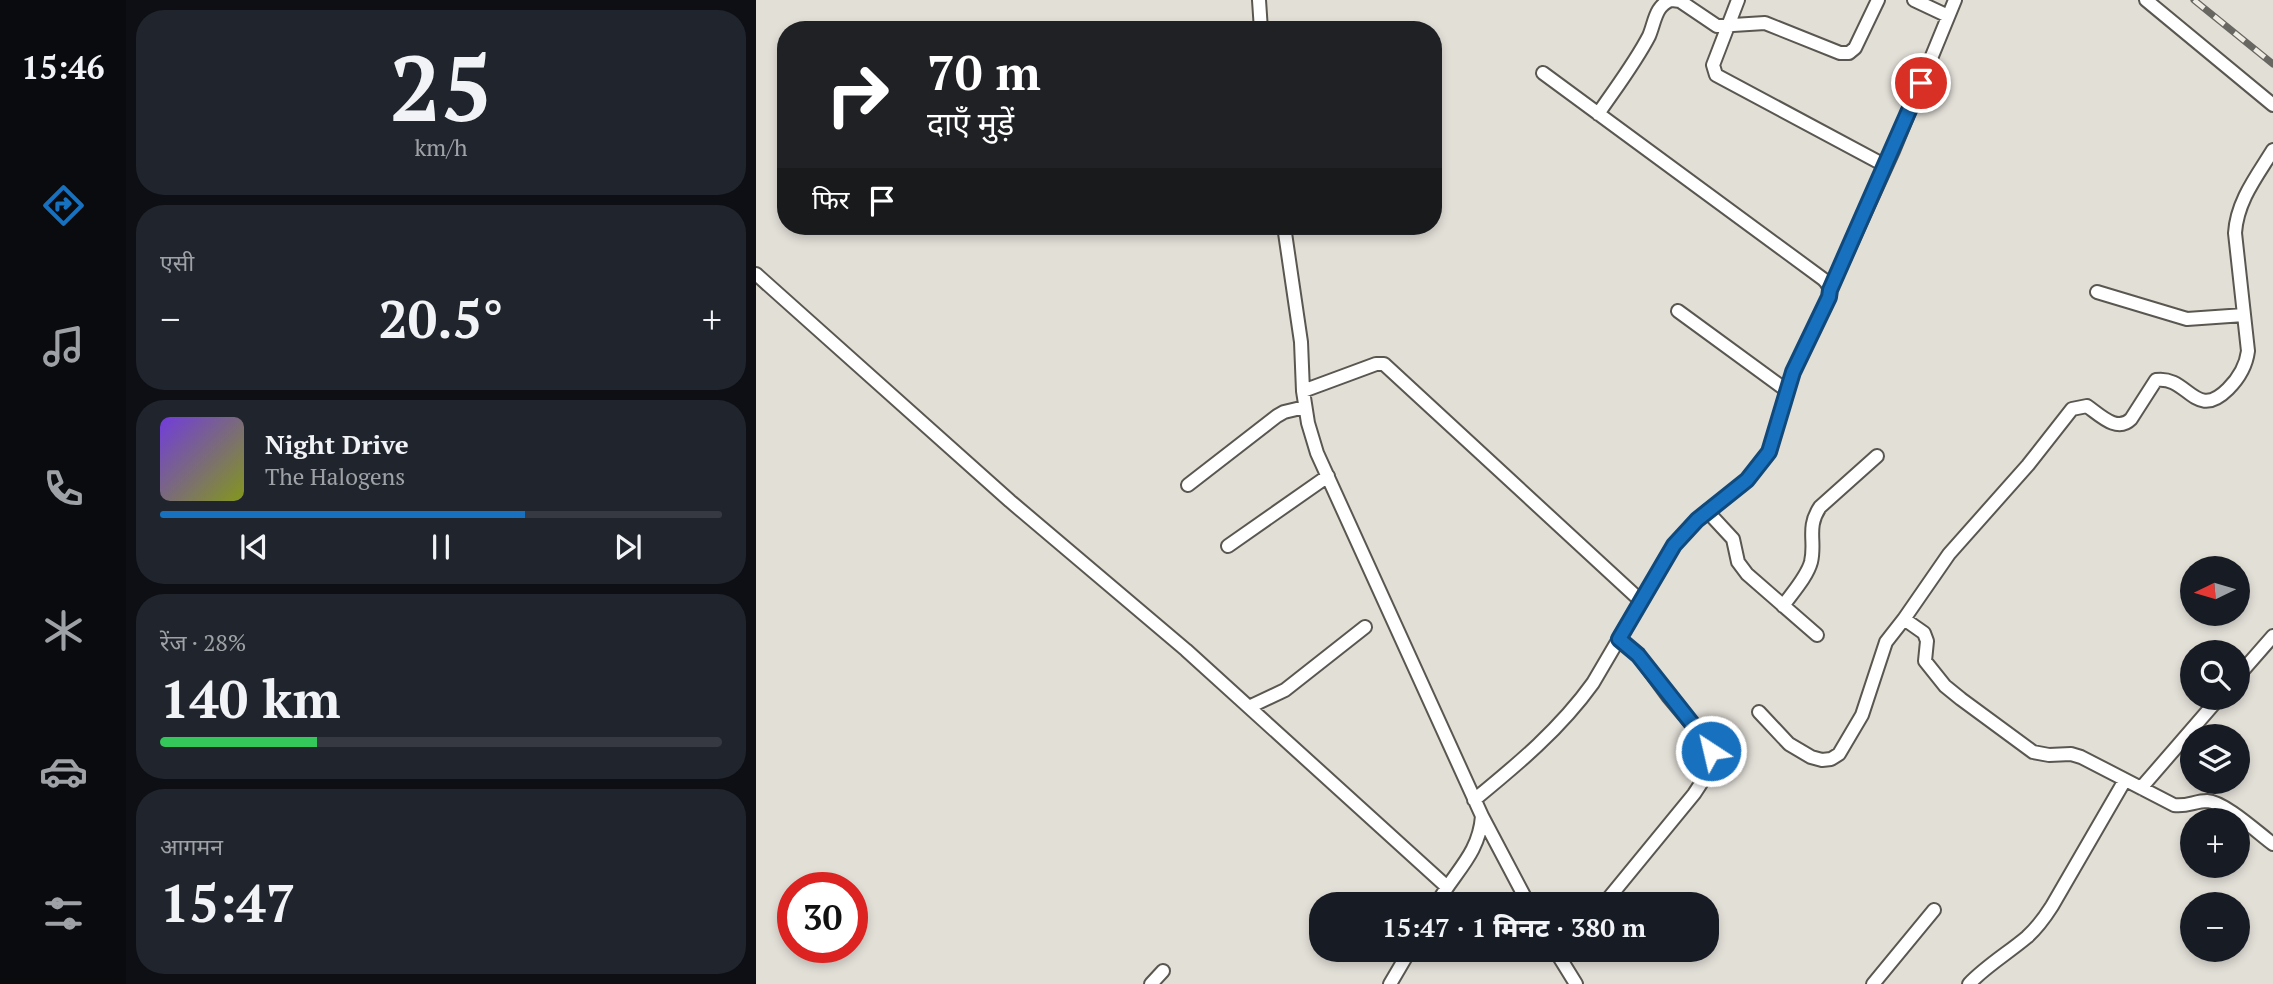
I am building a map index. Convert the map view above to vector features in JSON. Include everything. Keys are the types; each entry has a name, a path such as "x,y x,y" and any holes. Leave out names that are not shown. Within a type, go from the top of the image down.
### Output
{"street":[{"path":"1259,0 1260,21"},
{"path":"1598,114 1649,34 1658,10 1671,0 1679,1 1717,26 1765,23 1840,53 1849,53 1855,48 1878,0"},
{"path":"1738,0 1713,65 1713,72 1886,166"},
{"path":"1914,0 1948,16"},
{"path":"1474,800 1530,753 1571,712 1593,683 1674,545 1707,511 1747,480 1769,452 1786,390 1886,166 1955,0"},
{"path":"2146,0 2273,105"},
{"path":"1543,73 1823,279 1830,290"},
{"path":"1759,712 1789,744 1811,757 1831,759 1839,754 1862,715 1886,642 1949,554 2072,409 2087,406 2112,423 2126,424 2156,380 2171,382 2202,401 2210,402 2235,383 2247,360 2236,219 2246,194 2273,150"},
{"path":"1285,235 1301,342 1303,391 1317,453 1474,800 1523,892"},
{"path":"756,274 1010,501 1186,650 1446,886"},
{"path":"2096,292 2187,319 2244,315"},
{"path":"1678,312 1786,390"},
{"path":"1303,391 1376,364 1384,364 1640,601"},
{"path":"1188,485 1277,416 1306,407"},
{"path":"1783,606 1810,567 1811,525 1820,506 1877,456"},
{"path":"1228,546 1328,477"},
{"path":"1707,511 1733,539 1741,567 1817,635"},
{"path":"1904,619 1924,633 1927,641 1925,661 1945,686 2022,745 2041,755 2061,753 2081,758 2174,805 2184,807 2207,801 2220,804 2273,844"},
{"path":"1249,707 1284,690 1365,627"},
{"path":"2250,662 2273,636"},
{"path":"1614,892 1693,794 1704,778 1711,751 1645,664 1619,639"},
{"path":"2141,789 2209,710"},
{"path":"1969,984 2040,924 2125,780"},
{"path":"1443,892 1475,848 1481,835 1482,816"},
{"path":"1873,984 1934,910"},
{"path":"1391,984 1403,962"},
{"path":"1565,962 1576,984"},
{"path":"1151,984 1163,971"}],"railway":[{"path":"2194,0 2273,64"}],"route":[{"path":"1711,751 1702,735 1668,696 1638,655 1619,639 1674,545 1697,520 1747,480 1769,452 1793,372 1829,297 1921,83"}]}
